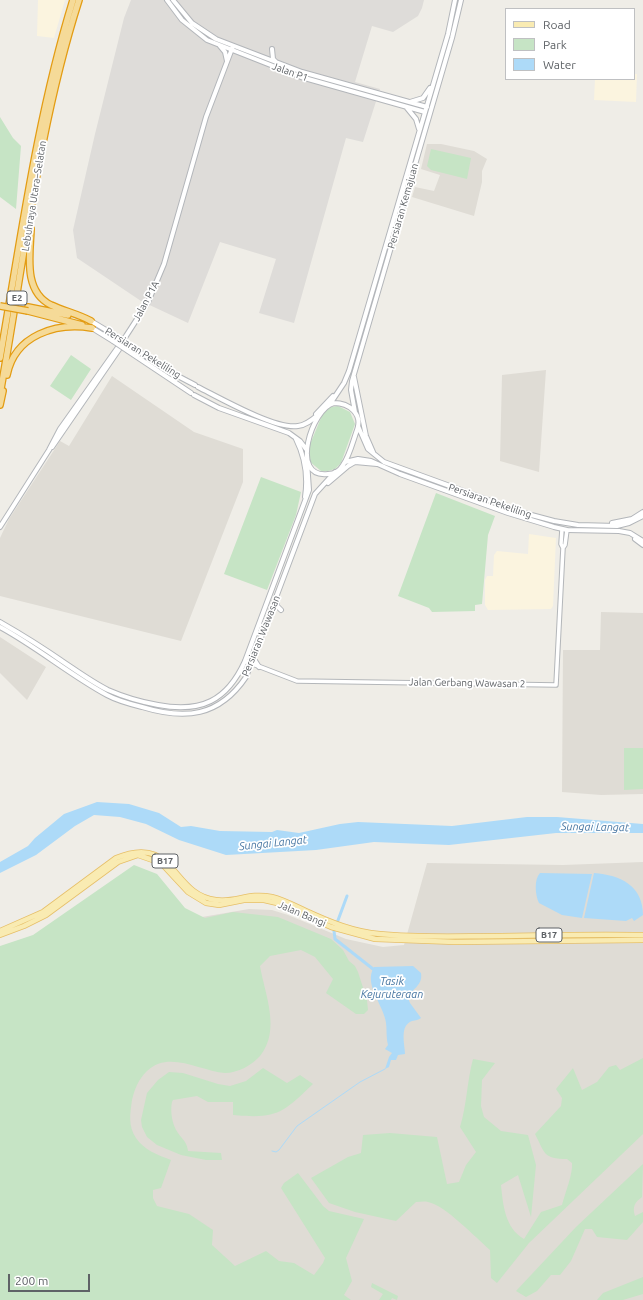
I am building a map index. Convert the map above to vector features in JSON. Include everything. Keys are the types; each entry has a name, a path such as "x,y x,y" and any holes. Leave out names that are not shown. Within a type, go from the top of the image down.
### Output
{"highway":[{"name":"Lebuhraya Utara–Selatan","path":"0,358 37,141 51,75 73,0"},
{"name":"Lebuhraya Utara–Selatan","path":"0,394 18,295 42,143 57,76 79,0"},
{"path":"32,201 30,270 33,286 47,302 91,321"},
{"path":"0,303 91,321"},
{"path":"0,306 28,309 92,328"},
{"path":"0,332 7,314"},
{"path":"0,405 7,372 16,354 29,340 49,330 68,326 92,328"}],"main road":[{"name":"Jalan P1","path":"167,0 177,15 192,30 218,44 262,57 302,72 431,108"},
{"name":"Jalan P1","path":"173,0 184,16 199,28 240,53 301,77 430,113"},
{"name":"Persiaran Kemajuan","path":"330,404 349,371 432,84 448,34 455,0"},
{"name":"Persiaran Kemajuan","path":"355,412 351,390 354,375 454,32 461,0"},
{"path":"218,44 224,50 227,61"},
{"name":"Jalan P1A","path":"0,526 49,450 119,351 126,336 143,310 164,264 206,117 232,48"},
{"path":"262,57 272,49 272,57 276,62"},
{"path":"227,61 232,55 240,53"},
{"path":"410,102 422,98 432,84"},
{"path":"405,106 416,119 419,132"},
{"name":"Persiaran Pekeliling","path":"91,321 174,374 237,406 281,425 292,427 301,426 320,413"},
{"name":"Persiaran Pekeliling","path":"92,328 192,394 219,408 294,435"},
{"path":"354,375 366,436 375,456"},
{"path":"315,417 318,410 338,391"},
{"path":"294,435 300,440 306,450 307,461 317,472 324,474 335,472 345,462 358,426 355,412 342,404 330,404 320,413 306,450"},
{"name":"Persiaran Pekeliling","path":"358,426 365,444 375,456 387,464 524,513 568,524 617,526 629,523 643,516"},
{"path":"294,435 301,448 304,462 307,485 304,504"},
{"name":"Persiaran Pekeliling","path":"345,462 362,459 508,513 565,529 624,532 643,541"},
{"name":"Persiaran Wawasan","path":"0,622 86,677 123,696 167,707 181,708 204,705 223,694 232,685 245,661 310,487 307,461"},
{"path":"315,494 352,464 359,462 378,464"},
{"name":"Persiaran Wawasan","path":"0,626 92,687 110,696 132,704 173,714 196,713 218,704 232,695 240,686 249,670 315,494 335,472"},
{"path":"596,525 624,521 643,512"},
{"path":"608,531 625,534 643,545"},
{"path":"278,595 277,606 281,610"},
{"path":"34,648 44,649 50,658"},
{"path":"249,670 258,666 254,657"},
{"path":"86,677 92,687 101,686"},
{"path":"167,707 173,714 181,708"},
{"name":"Jalan Bangi","path":"0,931 43,912 116,858 128,853 139,852 156,854 202,897 220,900 254,895 265,896 286,902 332,925"},
{"name":"Jalan Bangi","path":"0,935 24,926 46,914 118,862 138,856 161,863 188,892 206,903 219,905 244,900 264,900 277,903 332,925 375,939 414,941 643,940"},
{"name":"Jalan Bangi","path":"338,927 363,932 407,936 643,935"}],"street":[{"name":"Jalan Gerbang Wawasan 2","path":"245,661 297,681 556,685 563,548 566,545 565,529"}],"shaded area":[{"path":"38,0 65,0 54,38 37,36"},
{"path":"131,0 424,0 418,16 393,32 372,26 355,82 380,89 363,142 346,138 294,323 259,313 276,259 220,242 188,323 141,301 77,258 73,230 124,18"},
{"path":"635,74 637,74 636,102 594,100 595,80 635,80"},
{"path":"427,144 441,144 474,151 487,159 482,171 482,182 474,216 412,197 415,187 434,191 440,175 421,169"},
{"path":"546,370 539,472 500,461 502,375"},
{"path":"112,376 194,432 243,449 243,482 181,641 0,596 0,538 9,519 60,441 69,446"},
{"path":"529,534 556,538 553,606 551,609 488,610 485,605 485,580 487,576 493,576 494,555 497,551 528,554"},
{"path":"601,612 643,613 643,794 601,795 562,792 563,650 600,650"},
{"path":"0,637 46,667 27,700 0,673"},
{"path":"643,862 643,1300 131,1300 91,1058 202,917 249,909 272,910 346,939 383,947 404,945 427,863 563,865"}],"green space":[{"path":"0,117 13,138 21,146 16,209 0,197"},
{"path":"431,149 471,158 467,179 431,170 427,166"},
{"path":"71,355 91,369 71,400 50,386"},
{"path":"338,406 350,412 355,424 341,463 335,469 321,471 309,461 308,449 323,413 331,407"},
{"path":"261,477 301,492 296,515 267,590 224,574"},
{"path":"436,493 495,516 488,535 482,604 475,605 475,611 432,612 429,608 398,596"},
{"path":"624,748 643,748 643,789 624,790"},
{"path":"134,865 157,874 185,908 205,918 233,912 278,917 331,939 343,950 349,961 355,966 358,972 367,1000 368,1010 364,1014 356,1014 326,993 333,979 315,957 301,950 270,956 260,966 268,1000 271,1024 270,1035 260,1056 244,1068 230,1073 215,1071 185,1063 165,1062 156,1065 147,1071 137,1084 132,1100 130,1115 133,1133 139,1142 152,1152 171,1160 161,1188 153,1190 153,1198 157,1206 189,1214 213,1230 212,1245 235,1266 266,1251 279,1261 294,1263 314,1275 323,1263 325,1258 281,1188 284,1183 298,1173 323,1206 329,1211 364,1219 346,1258 352,1281 344,1295 351,1300 0,1300 0,946 33,935"},
{"path":"643,1058 643,1134 529,1243 497,1283 491,1278 490,1250 469,1230 435,1204 416,1202 396,1221 355,1212 329,1203 311,1178 348,1157 361,1153 363,1135 390,1133 437,1137 447,1184 459,1182 466,1165 476,1152 460,1127 473,1059 495,1063 482,1080 481,1106 484,1117 501,1131 528,1135 536,1165 531,1217 518,1175 501,1185 506,1215 513,1229 524,1239 541,1212 562,1205 571,1173 572,1163 567,1159 553,1158 546,1154 535,1134 561,1106 562,1098 556,1089 573,1068 582,1090 597,1082 609,1067 616,1065 620,1070"},
{"path":"263,1068 287,1083 300,1075 313,1084 285,1108 269,1115 233,1115 233,1102 208,1102 197,1096 173,1100 172,1102 171,1114 173,1122 176,1130 186,1143 188,1151 221,1153 222,1160 206,1160 181,1155 157,1145 147,1137 142,1127 141,1120 147,1093 158,1080 169,1072 183,1073 218,1084 230,1086 246,1081"},
{"path":"643,1164 642,1197 636,1203 634,1210 635,1216 643,1212 643,1222 627,1240 597,1237 592,1229 585,1229 571,1261 560,1275 551,1275 537,1291 526,1297 516,1291 576,1227"},
{"path":"643,1277 643,1294 623,1300 597,1300 603,1293"},
{"path":"372,1283 398,1296 397,1300 392,1298 391,1300 379,1300 383,1294 371,1287"}],"water":[{"name":"Sungai Langat","path":"97,802 129,804 159,813 181,827 191,826 220,831 272,832 277,830 299,833 340,824 358,822 452,826 527,817 557,817 643,824 643,833 556,833 449,845 374,842 316,850 226,855 179,840 146,824 120,817 94,815 75,826 36,855 0,873 0,862 28,846 35,838 64,814"},
{"path":"540,873 592,874 582,918 562,915 539,903 536,887 537,879"},
{"path":"594,873 613,876 629,884 635,889 642,905 643,915 634,921 632,918 626,921 584,918"},
{"name":"Tasik Kejuruteraan","path":"413,966 421,973 421,977 419,984 408,998 421,1018 408,1023 405,1027 405,1054 398,1055 396,1060 391,1060 389,1067 385,1069 392,1053 385,1049 388,1045 386,1023 382,1009 372,988 371,974 374,967"}],"waterway":[{"path":"347,896 334,931 335,939 373,969"},
{"path":"272,1151 276,1152 279,1150 297,1126 360,1082 385,1069"}]}
